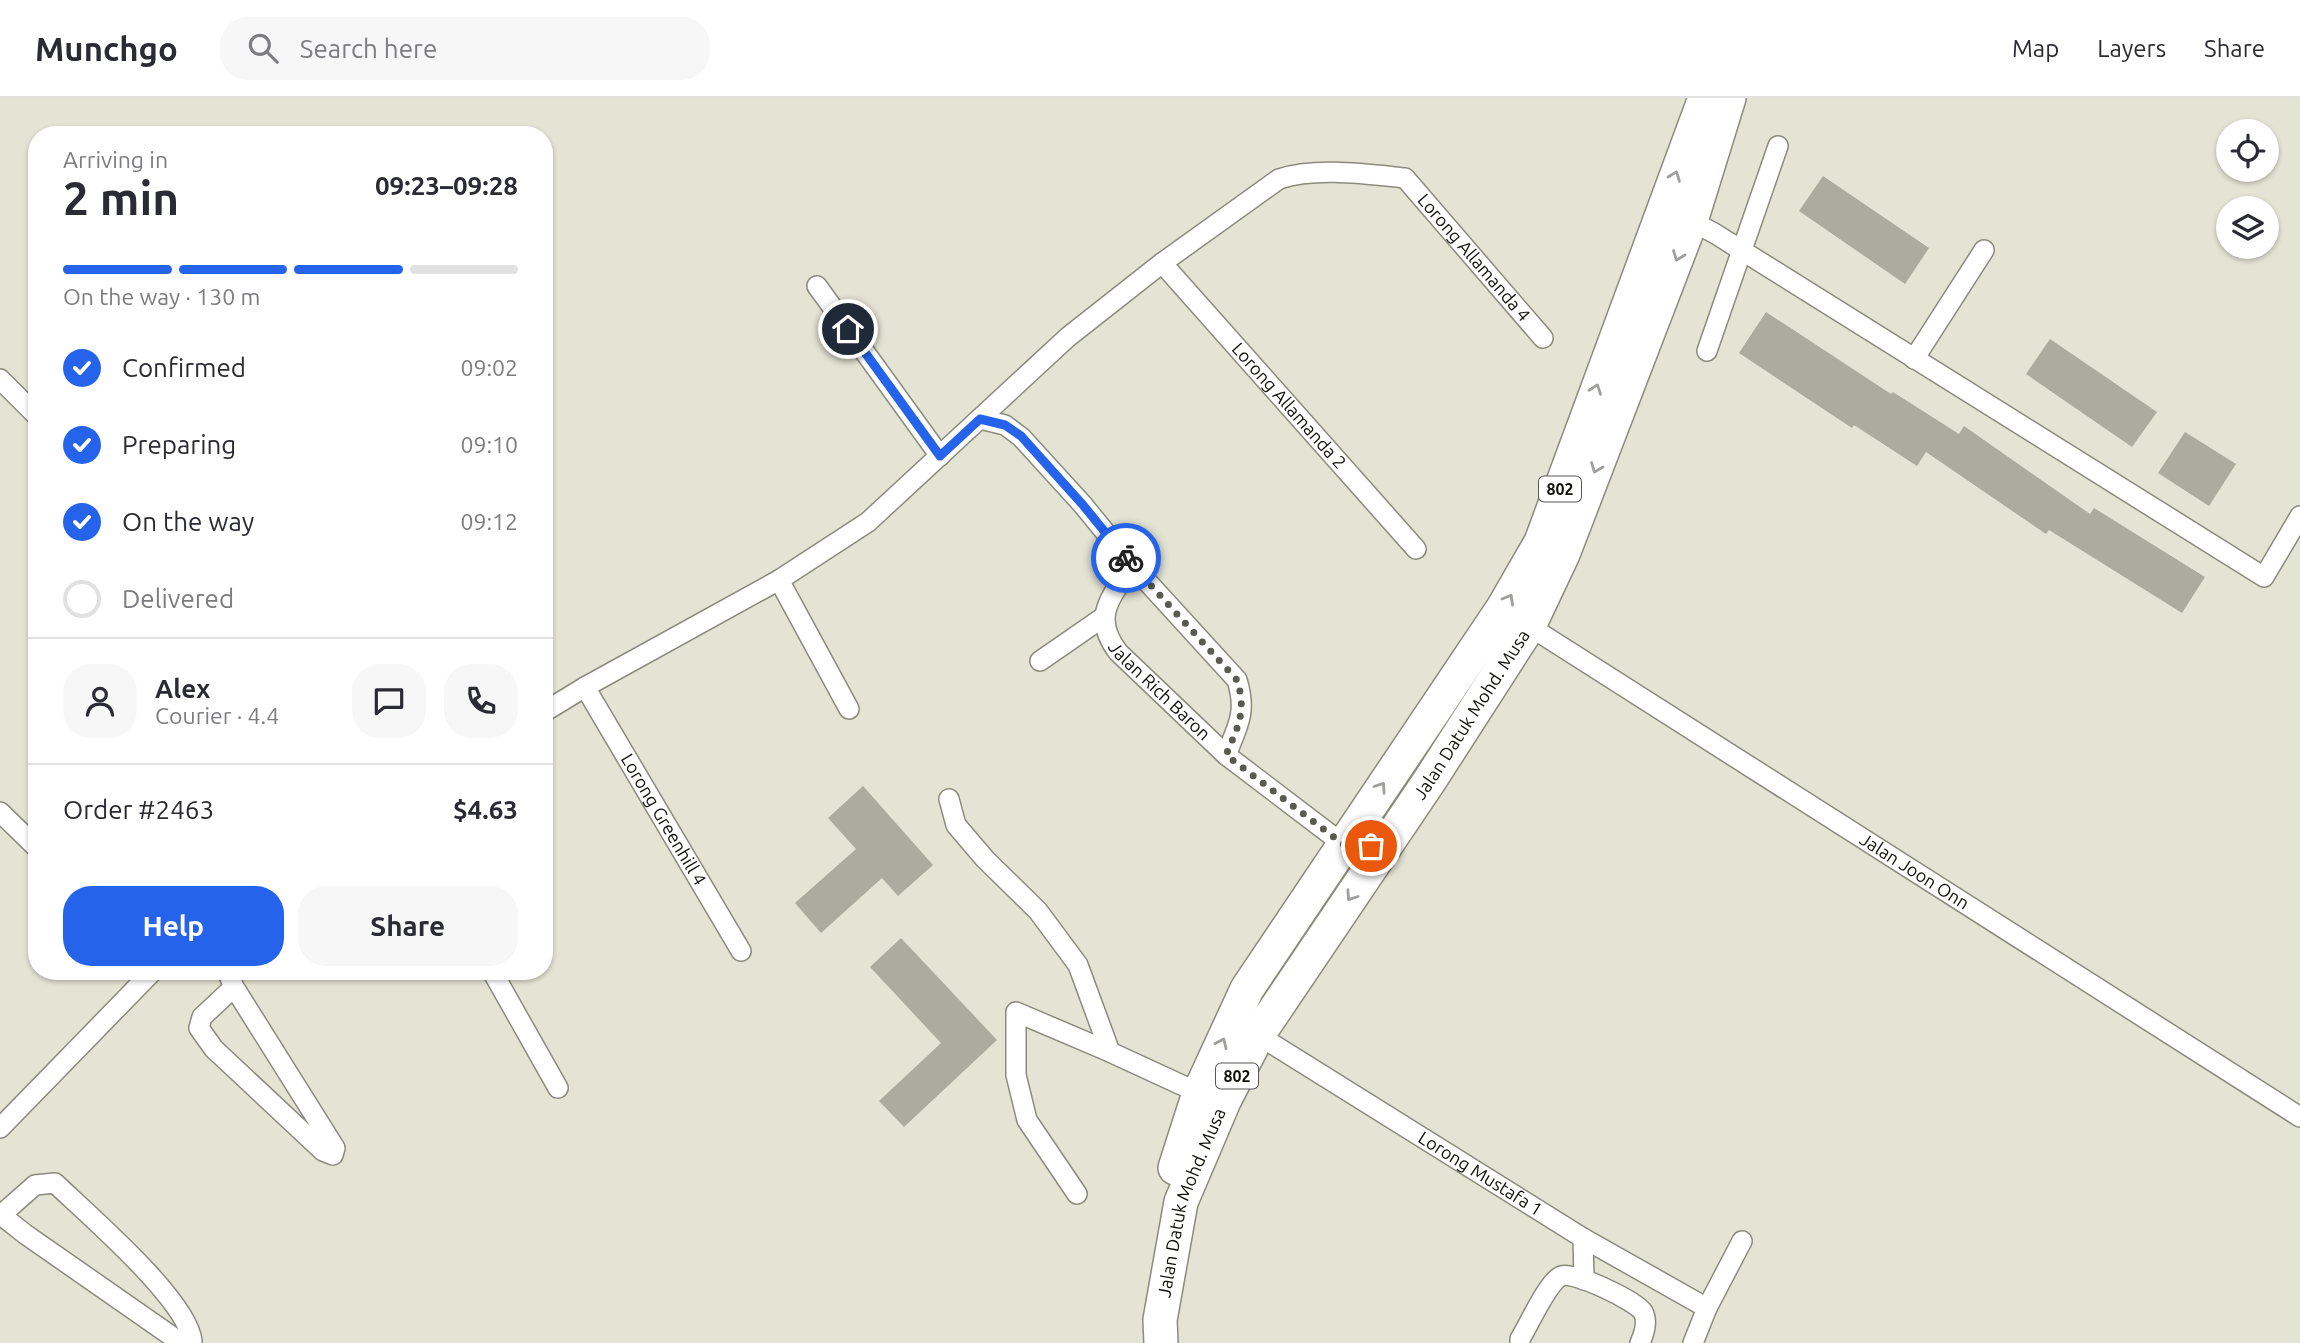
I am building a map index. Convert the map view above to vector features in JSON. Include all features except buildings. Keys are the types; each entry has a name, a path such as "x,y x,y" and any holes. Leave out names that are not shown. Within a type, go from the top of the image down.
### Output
{"highway":[{"name":"Jalan Datuk Mohd. Musa","path":"1140,1343 1140,1327 1166,1197 1199,1093 1247,989 1503,608 1541,542 1705,98"},
{"name":"Jalan Datuk Mohd. Musa","path":"1161,1343 1160,1320 1181,1202 1224,1101 1258,1035 1430,780 1529,626 1563,554 1691,222 1729,98"},
{"path":"1343,844 1358,849 1388,839"}],"street":[{"path":"1707,351 1778,146"},
{"name":"Lorong Allamanda 4","path":"1162,263 1279,180 1298,173 1370,174 1405,178 1544,338"},
{"path":"1691,222 2264,577 2300,516"},
{"path":"1914,359 1984,250"},
{"path":"553,707 779,580 867,522 1068,337 1162,263"},
{"name":"Lorong Allamanda 2","path":"1162,263 1416,550"},
{"path":"817,286 940,456"},
{"path":"0,379 28,407"},
{"path":"980,419 1005,425 1021,436 1132,565 1237,680 1243,698 1242,716 1226,755"},
{"name":"Jalan Rich Baron","path":"1132,565 1115,592 1105,616 1103,622 1107,638 1118,652 1226,755 1343,844"},
{"path":"779,580 849,709"},
{"path":"1040,661 1105,616"},
{"name":"Jalan Joon Onn","path":"1529,626 2300,1117"},
{"name":"Lorong Greenhill 4","path":"585,687 741,951"},
{"path":"949,799 956,825 985,859 1038,911 1078,965 1110,1052"},
{"path":"0,812 28,839"},
{"path":"3,1119 144,980"},
{"path":"230,980 202,1017 199,1028 214,1049 323,1151 333,1154 335,1148 232,980"},
{"path":"497,980 558,1088"},
{"path":"1077,1194 1027,1120 1016,1075 1016,1012 1199,1093"},
{"name":"Lorong Mustafa 1","path":"1258,1035 1583,1238 1707,1308"},
{"path":"55,1183 162,1287 192,1341 180,1342 1,1215 35,1185 55,1183"},
{"path":"1583,1238 1584,1280"},
{"path":"1693,1343 1707,1308 1742,1241"},
{"path":"1520,1343 1552,1285 1560,1276 1567,1275 1634,1303 1642,1310 1645,1324 1640,1343"}],"way so far":[{"path":"1126,558 1237,680 1243,698 1242,716 1226,755 1343,844 1354,849 1371,846"}],"route":[{"path":"848,329 940,456 980,419 1005,425 1021,436 1126,558"}]}
